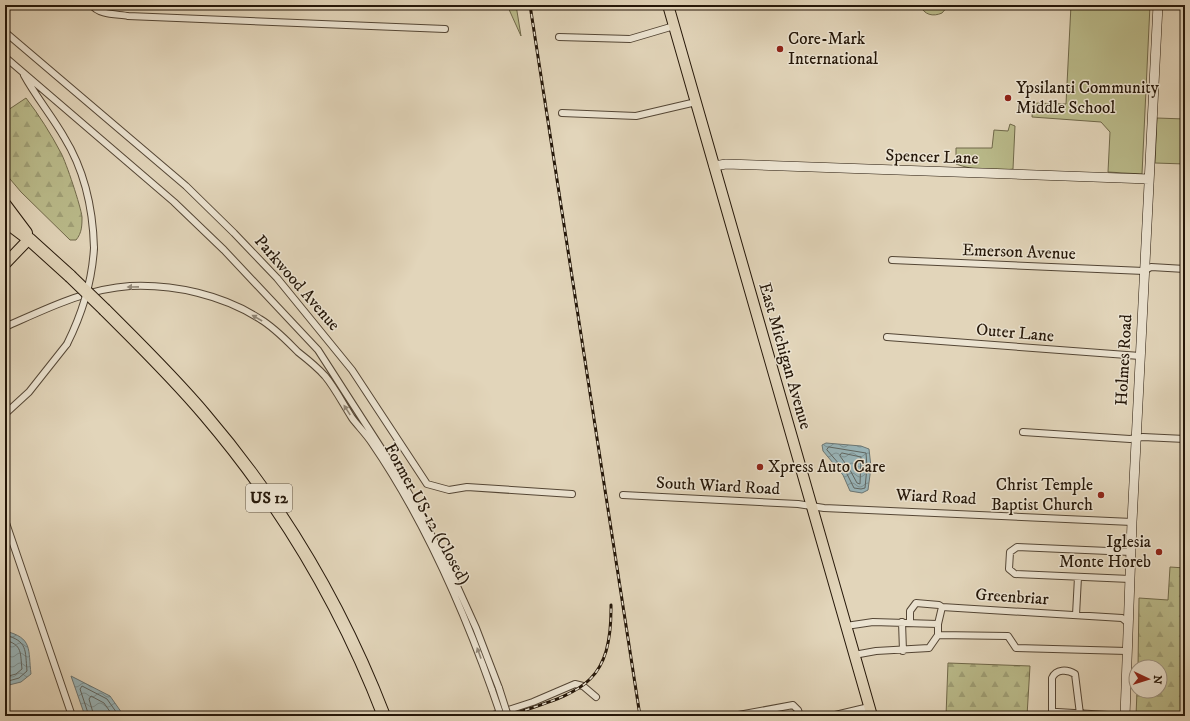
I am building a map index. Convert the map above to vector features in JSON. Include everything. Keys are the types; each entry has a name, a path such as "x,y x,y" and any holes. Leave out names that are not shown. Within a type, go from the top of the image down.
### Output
{"highway":[{"name":"US 12","path":"5,205 29,239"},
{"name":"US 12","path":"5,221 29,239 70,276 167,372 206,415 268,495 317,574 342,620 384,715"}],"main road":[{"name":"East Michigan Avenue","path":"668,5 811,507 871,711"},
{"name":"Holmes Road","path":"1125,716 1132,522 1158,5"},
{"name":"Spencer Lane","path":"714,166 726,164 1149,179"},
{"path":"5,264 29,239"}],"street":[{"path":"92,5 94,8 107,13 128,16 445,29"},
{"path":"559,37 630,39 674,26"},
{"name":"Parkwood Avenue","path":"5,32 186,186 234,233 287,290 352,370 427,484 449,490 467,487 572,494"},
{"path":"5,57 174,202 224,250 318,350 389,459 418,509 452,575 476,628 508,716"},
{"path":"5,414 29,392 67,344 84,303 91,276 94,248 91,214 81,173 65,138 33,92 22,72"},
{"path":"562,114 636,116 696,102"},
{"name":"Emerson Avenue","path":"892,260 1144,271 1151,268 1185,269"},
{"name":"Former US-12 (Closed)","path":"5,327 62,301 103,289 132,286 176,289 216,298 260,319 280,333 324,375 353,418 371,441 425,532 450,582 471,632 501,716"},
{"path":"5,332 15,322"},
{"name":"Outer Lane","path":"887,338 1140,356"},
{"path":"1024,432 1136,439 1143,437 1185,439"},
{"name":"South Wiard Road","path":"623,495 798,504 811,507"},
{"name":"Wiard Road","path":"811,507 1132,522"},
{"path":"5,520 72,716"},
{"path":"1130,579 1015,574 1010,569 1010,552 1017,547 1131,552"},
{"path":"1076,615 1078,577"},
{"name":"Greenbriar","path":"910,623 910,611 916,603 933,604 942,607 1122,618 1128,623"},
{"path":"854,655 928,648 938,635 938,624 942,607"},
{"path":"846,626 873,622 938,624"},
{"path":"902,622 903,651"},
{"path":"938,635 1008,636 1016,648 1127,651"},
{"path":"1080,714 1075,674 1070,671 1059,671 1054,674 1052,678 1051,715 1057,712 1080,714 1113,716 1125,716"},
{"path":"490,716 533,702 575,684 583,686 596,697"},
{"path":"734,716 793,705 798,710 800,716"},
{"path":"832,716 871,711"}],"green space":[{"path":"507,5 516,5 521,36"},
{"path":"920,5 949,5 942,13 932,15 926,13"},
{"path":"1071,5 1150,5 1142,174 1108,172 1110,132 1101,122 1032,117 1033,103 1066,104"},
{"path":"26,98 53,139 70,175 82,217 81,232 76,240 70,240 21,192 5,173 5,112"},
{"path":"1157,118 1185,119 1185,164 1155,163"},
{"path":"1010,124 1015,126 1013,169 984,170 956,164 956,148 992,148 994,130 1008,131"},
{"path":"1170,567 1185,568 1185,716 1136,716 1137,699 1168,699 1168,659 1138,659 1139,598 1168,600"},
{"path":"948,663 1030,666 1027,716 946,716"}],"water":[{"path":"826,443 861,446 869,449 871,467 868,490 862,493 850,491 843,475 823,451 822,445"},
{"path":"5,631 20,637 25,641 29,651 31,674 21,682 5,686"},
{"path":"71,676 110,696 124,716 85,716"}],"railway":[{"path":"530,5 640,716"},
{"path":"508,716 553,700 586,683 597,671 605,654 610,633 611,605"}],"place":[{"name":"Core-Mark International","path":"780,49"},
{"name":"Ypsilanti Community Middle School","path":"1008,98"},
{"name":"Xpress Auto Care","path":"760,467"},
{"name":"Christ Temple Baptist Church","path":"1101,495"},
{"name":"Iglesia Monte Horeb","path":"1159,552"}]}
